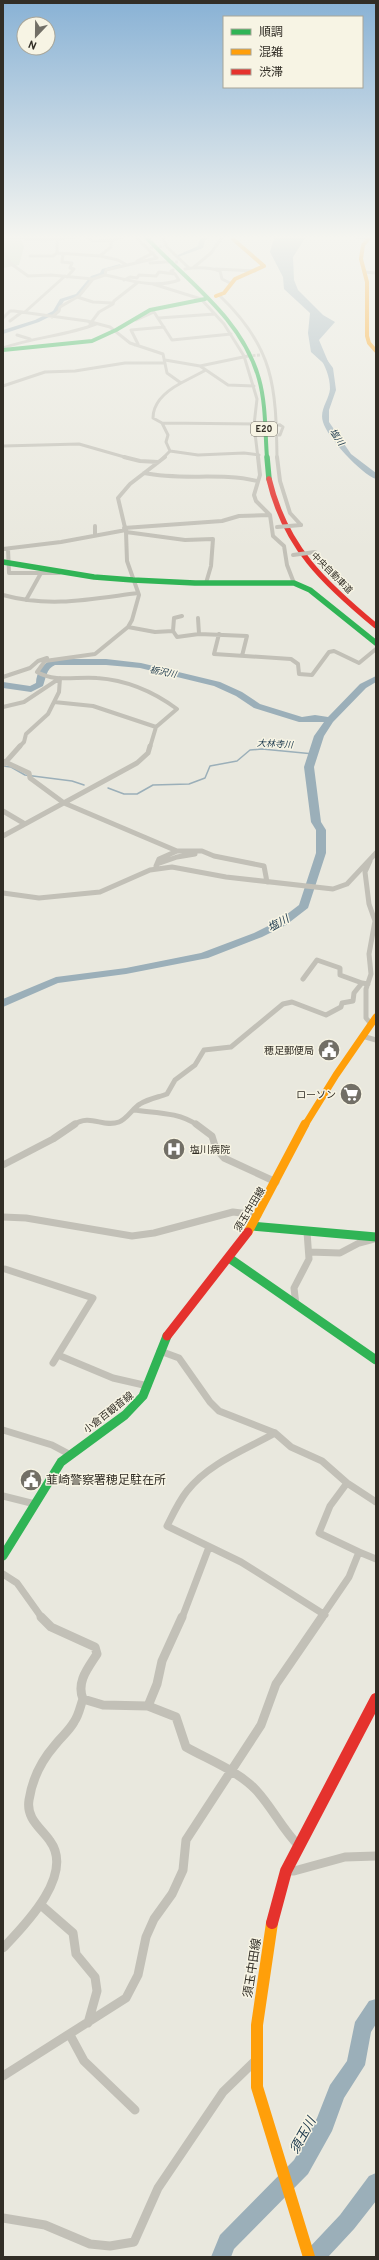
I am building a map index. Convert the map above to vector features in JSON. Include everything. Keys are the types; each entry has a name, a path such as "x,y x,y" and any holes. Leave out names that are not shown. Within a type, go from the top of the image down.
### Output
{"main road":[{"path":"3,349 77,344 91,340"},
{"name":"中央自動車道","path":"243,340 247,346 261,384 269,482 282,524 307,563 333,590 376,626"},
{"name":"中央自動車道","path":"248,340 252,346 266,384 273,466 282,509 301,545 321,570 376,620"},
{"path":"373,344 376,351"},
{"path":"6,562 65,572 133,580 206,583 294,583 310,590 376,643"},
{"name":"須玉中田線","path":"229,1258 252,1226 276,1182 290,1152 325,1090 373,1020"},
{"path":"252,1226 376,1238"},
{"path":"229,1258 376,1360"},
{"name":"小倉百観音線","path":"3,1556 54,1472 69,1454 132,1410 139,1402 148,1386 160,1350 169,1332 229,1258"},
{"name":"須玉中田線","path":"309,2257 261,2106 254,2062 255,2024 272,1916 277,1894 286,1871 376,1698"}],"street":[{"path":"3,349 13,343 24,340"},
{"path":"127,340 135,345 158,351 164,355 168,375 181,384"},
{"path":"135,345 138,344 136,340"},
{"path":"235,340 246,356 257,399 254,425 259,455 260,475 254,491 254,497 270,515 275,527 273,536 282,541 287,556 287,565 294,583"},
{"path":"257,340 265,355 276,411 276,435 280,481 290,513 300,525 275,527"},
{"path":"260,355 265,355"},
{"path":"3,386 25,377 45,372 75,371 124,363 165,362 200,366 246,356"},
{"path":"200,366 230,385 254,386"},
{"path":"206,370 163,392 158,399 152,418 162,423 280,425 283,427 280,435 276,435"},
{"path":"162,423 167,431 166,442 170,451"},
{"path":"3,446 79,444 140,461 158,462"},
{"path":"170,451 198,455 244,453 259,455"},
{"path":"3,836 137,763 148,753 156,727 177,709 165,700 114,680 88,677 48,677 39,673 37,670 45,661 95,654 128,627 139,600 127,561 125,530 118,498 124,490 170,451"},
{"path":"144,474 172,477 212,475 234,476 257,481"},
{"path":"65,572 10,573 6,562 5,549 95,536 125,530 222,522 239,516 270,515"},
{"path":"95,526 95,536"},
{"path":"125,530 185,540 213,539 212,566 206,583"},
{"path":"287,556 315,552"},
{"path":"26,600 41,573"},
{"path":"3,595 26,600 62,603 138,593"},
{"path":"182,616 174,618 173,631 177,637 199,634 247,636 242,656"},
{"path":"198,618 199,634"},
{"path":"128,627 155,632 173,631"},
{"path":"219,634 214,654 291,660 298,664 299,674 312,675 319,664 327,658 329,652 334,652 359,662 376,649"},
{"path":"3,677 30,668 38,661 48,657 81,657"},
{"path":"60,678 59,692 48,714 26,734 24,742 4,763 30,776 64,803 177,850 202,851 214,856"},
{"path":"3,707 24,702 60,678"},
{"path":"54,702 93,706 156,727"},
{"path":"3,811 25,824"},
{"path":"156,866 159,858 177,850"},
{"path":"156,866 172,867 274,883 333,889 347,884 376,853"},
{"path":"3,893 39,898 93,893 156,866 190,854 214,856 264,866 267,882"},
{"path":"3,1165 53,1139 79,1121 90,1120 113,1123 119,1122 141,1103 167,1094 175,1080 194,1065 204,1050 231,1047 283,1004 292,1002 326,1015 341,1007 342,1003 353,1001 354,993 365,984 371,974 369,954 376,921 369,904 366,884 365,872 371,861 368,860"},
{"path":"303,979 318,960 340,968 340,975 365,984"},
{"path":"365,984 366,1018 373,1020"},
{"path":"362,1036 376,1040"},
{"path":"134,1110 175,1115 190,1120 212,1136 216,1149 224,1158 276,1182"},
{"path":"3,1217 26,1218 132,1236 154,1233 233,1212 258,1215"},
{"path":"296,1305 294,1288 306,1268 309,1258 307,1232"},
{"path":"309,1252 340,1253 359,1243 376,1238"},
{"path":"5,1269 93,1298 53,1363"},
{"path":"160,1350 179,1358 210,1402 219,1411 275,1433 291,1446 322,1461 347,1483 376,1502"},
{"path":"58,1355 112,1378 148,1386"},
{"path":"3,1430 52,1445 69,1454"},
{"path":"275,1433 204,1475 191,1487 179,1502 167,1526 241,1562 325,1615"},
{"path":"347,1483 337,1495 324,1516 319,1533 376,1559"},
{"path":"3,1496 35,1504"},
{"path":"148,1706 157,1684 162,1661 177,1631 209,1547"},
{"path":"3,2076 70,2035 126,1998 138,1976 146,1937 154,1919 172,1894 183,1870 184,1846 186,1840 232,1772 243,1750 261,1725 276,1684 350,1577 359,1552"},
{"path":"3,1574 17,1583 43,1619 51,1627 95,1647 97,1654 80,1684 79,1692 83,1699 104,1705 148,1706 176,1717 186,1747 232,1772 256,1790 268,1809 299,1846"},
{"path":"3,1948 42,1906 50,1888 57,1859 51,1842 33,1822 27,1810 28,1800 38,1769 53,1747 73,1724 83,1699"},
{"path":"286,1871 294,1871 345,1857 376,1856"},
{"path":"42,1906 73,1933 76,1954 95,1977 97,1991 88,2023"},
{"path":"70,2035 84,2061 136,2110"},
{"path":"3,2218 45,2225 90,2244 110,2246 134,2242 158,2188 166,2175 223,2092 254,2062"}],"water":[{"path":"309,340 319,340 332,371 311,352"}],"waterway":[{"name":"塩川","path":"322,355 330,368 333,390 326,410 326,422 348,455 376,477"},
{"name":"栃沢川","path":"3,685 31,689 40,684 40,677 49,664 54,662 106,662 141,666 168,674 217,684 239,694 257,706 302,720 315,718 330,720"},
{"name":"塩川","path":"330,720 363,686 376,679"},
{"name":"塩川","path":"3,1003 56,980 126,971 204,956 258,935 282,923 304,906 321,853 321,830 316,822 309,767 319,736 330,720"},
{"name":"大林寺川","path":"108,788 124,794 137,794 153,785 189,784 205,778 210,766 237,761 250,750 262,749 314,754"},
{"name":"大林寺川","path":"3,766 11,767 25,775 72,781 84,785"},
{"name":"須玉川","path":"221,2257 227,2242 301,2167 325,2124 337,2092 356,2065 362,2029 376,2008"},
{"name":"須玉川","path":"314,2257 347,2222 376,2183"}],"tunnel":[{"path":"248,356 260,355"}],"traffic: fast":[{"path":"3,350 93,340"},
{"path":"242,340 251,357 259,379 264,416 269,479"},
{"path":"3,562 94,577 133,580 195,583 294,583 310,590 376,643"},
{"path":"252,1226 376,1237"},
{"path":"229,1258 376,1360"},
{"path":"3,1556 61,1462 71,1453 125,1415 143,1396 150,1382 160,1351 167,1336"}],"traffic: slow":[{"path":"368,340 376,351"},
{"path":"248,1232 275,1184 299,1135 336,1075 376,1017"},
{"path":"272,1923 257,2025 257,2087 309,2257"}],"traffic: jam":[{"path":"269,479 274,502 294,543 308,562 324,579 341,596 376,626"},
{"path":"167,1336 248,1232"},
{"path":"272,1923 286,1871 376,1699"}],"place":[{"name":"穂足郵便局","path":"329,1050"},
{"name":"ローソン","path":"351,1094"},
{"name":"塩川病院","path":"174,1149"},
{"name":"韮崎警察署穂足駐在所","path":"31,1480"}]}
